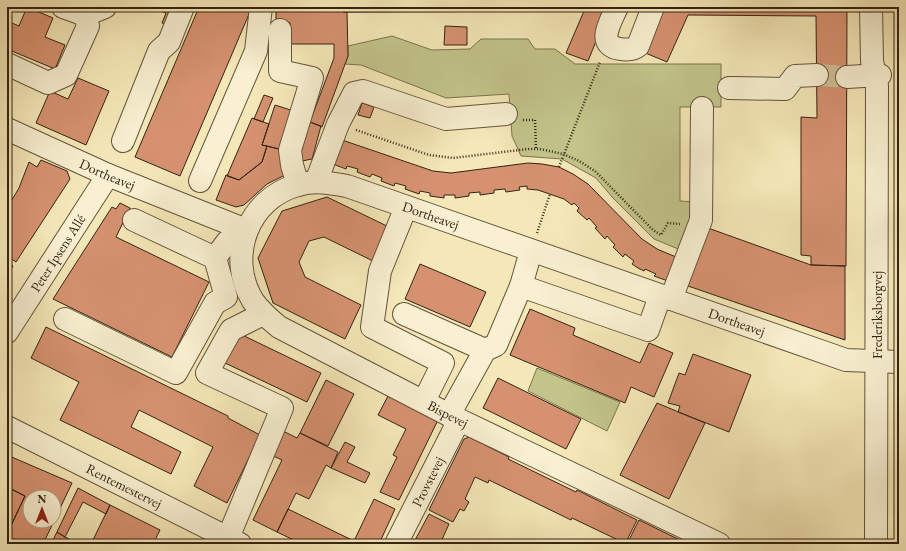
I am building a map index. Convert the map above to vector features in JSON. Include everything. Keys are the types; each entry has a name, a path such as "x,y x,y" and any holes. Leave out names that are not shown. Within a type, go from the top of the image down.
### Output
{"street":[{"path":"7,64 48,83 66,75 95,11 63,7"},
{"path":"123,141 159,51 169,42 183,7"},
{"path":"200,180 256,51 261,7"},
{"path":"617,7 606,34 606,39 611,46 627,50 638,46 653,7"},
{"name":"Frederiksborgvej","path":"871,7 872,61 878,79 876,544"},
{"name":"Frederiksborgvej","path":"878,79 885,61 886,7"},
{"path":"280,30 280,72 312,78 290,150 292,165 307,183 354,93 363,91 446,119 506,114"},
{"path":"729,88 785,89 796,76 817,75"},
{"path":"847,77 878,79"},
{"path":"522,286 648,330 666,297 701,220 702,108"},
{"name":"Dortheavej","path":"7,130 245,236 254,216 266,203 280,192 307,183 331,183 347,186 846,360 899,362"},
{"name":"Peter Ipsens Allé","path":"7,332 108,175"},
{"path":"406,207 380,271 372,327 443,363 424,401"},
{"path":"65,319 176,373 215,303 226,297 215,258 134,220"},
{"path":"215,258 227,242 245,236"},
{"name":"Bispevej","path":"245,236 242,250 242,267 245,284 253,300 263,314 279,327 454,417 719,544"},
{"path":"404,314 485,350 496,345 522,286 531,250"},
{"path":"235,541 282,408 207,373 231,330 263,314"},
{"name":"Provstevej","path":"396,544 485,350"},
{"name":"Rentemestervej","path":"7,427 235,541"}],"path":[{"path":"559,168 563,154 608,43"},
{"path":"506,114 509,121 535,120 536,149"},
{"path":"338,124 429,155 453,158 528,149 563,154 579,161 595,171 653,230 661,235 668,223 699,224"},
{"path":"531,250 550,194"}],"green space":[{"path":"392,36 432,50 470,49 481,39 528,39 535,49 555,49 575,64 721,64 721,107 680,107 680,201 696,202 683,251 654,239 613,198 596,178 562,159 521,156 512,136 509,94 446,98 361,65 345,64 348,56 348,46"},
{"path":"537,368 620,402 607,431 528,391"}],"building":[{"path":"27,7 53,18 45,37 65,45 55,69 7,49 7,21 19,26"},
{"path":"151,7 177,7 169,26 162,23 166,13"},
{"path":"199,7 252,7 180,176 135,157"},
{"path":"276,7 343,7 343,12 347,12 348,56 322,127 310,122 334,58 334,44 289,44 290,23 276,23"},
{"path":"343,7 610,7 588,61 566,53 584,11 343,12"},
{"path":"660,7 847,7 846,266 811,265 811,256 801,255 801,117 817,118 816,16 688,15 667,62 643,52"},
{"path":"445,26 467,27 467,45 444,45"},
{"path":"78,78 109,91 86,145 36,123 50,91 68,99"},
{"path":"264,95 273,98 263,122 254,119"},
{"path":"362,103 374,107 370,118 358,115"},
{"path":"275,105 297,112 283,150 262,145"},
{"path":"252,118 269,124 262,145 267,146 262,162 239,180 227,176"},
{"path":"310,122 321,126 312,159 297,162 305,126 309,127"},
{"path":"342,140 433,171 451,173 528,163 559,167 588,184 642,239 657,249 676,257 668,281 654,276 656,274 645,269 644,271 638,268 632,264 634,261 625,254 623,257 613,247 615,245 607,236 605,239 595,228 597,227 589,218 587,220 577,211 579,208 574,203 572,205 564,199 538,190 527,189 527,186 519,187 520,190 506,192 505,189 494,190 494,193 480,195 480,192 469,193 469,196 455,198 455,195 444,195 444,198 430,196 430,193 420,191 419,194 405,189 406,186 395,183 394,186 381,181 382,178 372,174 370,177 357,172 358,169 347,166 346,169 333,164"},
{"path":"267,146 283,150 291,172 267,184 244,205 236,207 216,200 226,175 239,180 262,162"},
{"path":"41,160 67,171 70,179 16,262 7,256 7,208 19,188 29,162 37,167"},
{"path":"327,197 391,228 375,262 324,237 309,241 299,262 305,277 361,305 345,339 273,303 258,258 282,211"},
{"path":"120,203 130,208 116,237 209,282 172,357 53,299 112,207 116,209"},
{"path":"708,228 811,265 845,266 845,340 688,286"},
{"path":"7,263 13,266 7,275"},
{"path":"420,264 486,292 470,327 405,299"},
{"path":"530,309 575,328 573,335 640,363 649,343 673,353 654,397 631,387 625,403 510,355"},
{"path":"46,327 228,416 228,418 260,435 227,503 194,486 213,447 139,410 131,427 181,452 171,474 60,420 79,382 31,358"},
{"path":"238,333 321,373 307,402 223,362"},
{"path":"693,354 751,375 729,432 678,412 680,406 668,403 679,373 685,375"},
{"path":"498,378 581,419 566,449 483,408"},
{"path":"326,380 354,394 328,446 300,433"},
{"path":"388,396 438,420 399,500 380,492 397,457 393,455 406,429 378,415"},
{"path":"657,403 705,423 669,499 620,475"},
{"path":"283,431 297,438 300,433 338,452 331,468 326,465 309,499 296,493 277,532 253,520 282,460 271,455"},
{"path":"469,437 509,457 508,459 576,492 577,490 637,520 625,544 614,544 616,539 572,518 571,520 489,480 488,483 475,477 465,499 469,502 464,511 460,509 453,522 429,510 464,439"},
{"path":"345,442 355,447 347,462 370,473 365,483 331,468"},
{"path":"7,455 72,483 62,504 62,489 22,489 22,494 7,487"},
{"path":"7,487 22,494 22,502 7,534"},
{"path":"78,488 110,505 106,514 83,502 65,537 57,532 58,529 62,529 62,522"},
{"path":"374,499 395,509 379,544 302,544 277,532 288,509 354,541"},
{"path":"22,502 22,529 50,529 43,544 7,544 7,534"},
{"path":"110,505 160,530 153,544 91,544"},
{"path":"429,514 449,524 440,544 413,544"},
{"path":"639,520 684,542 683,544 627,544"},
{"path":"57,532 65,537 80,544 51,544"}],"tunnel":[{"path":"817,75 847,77"}]}
